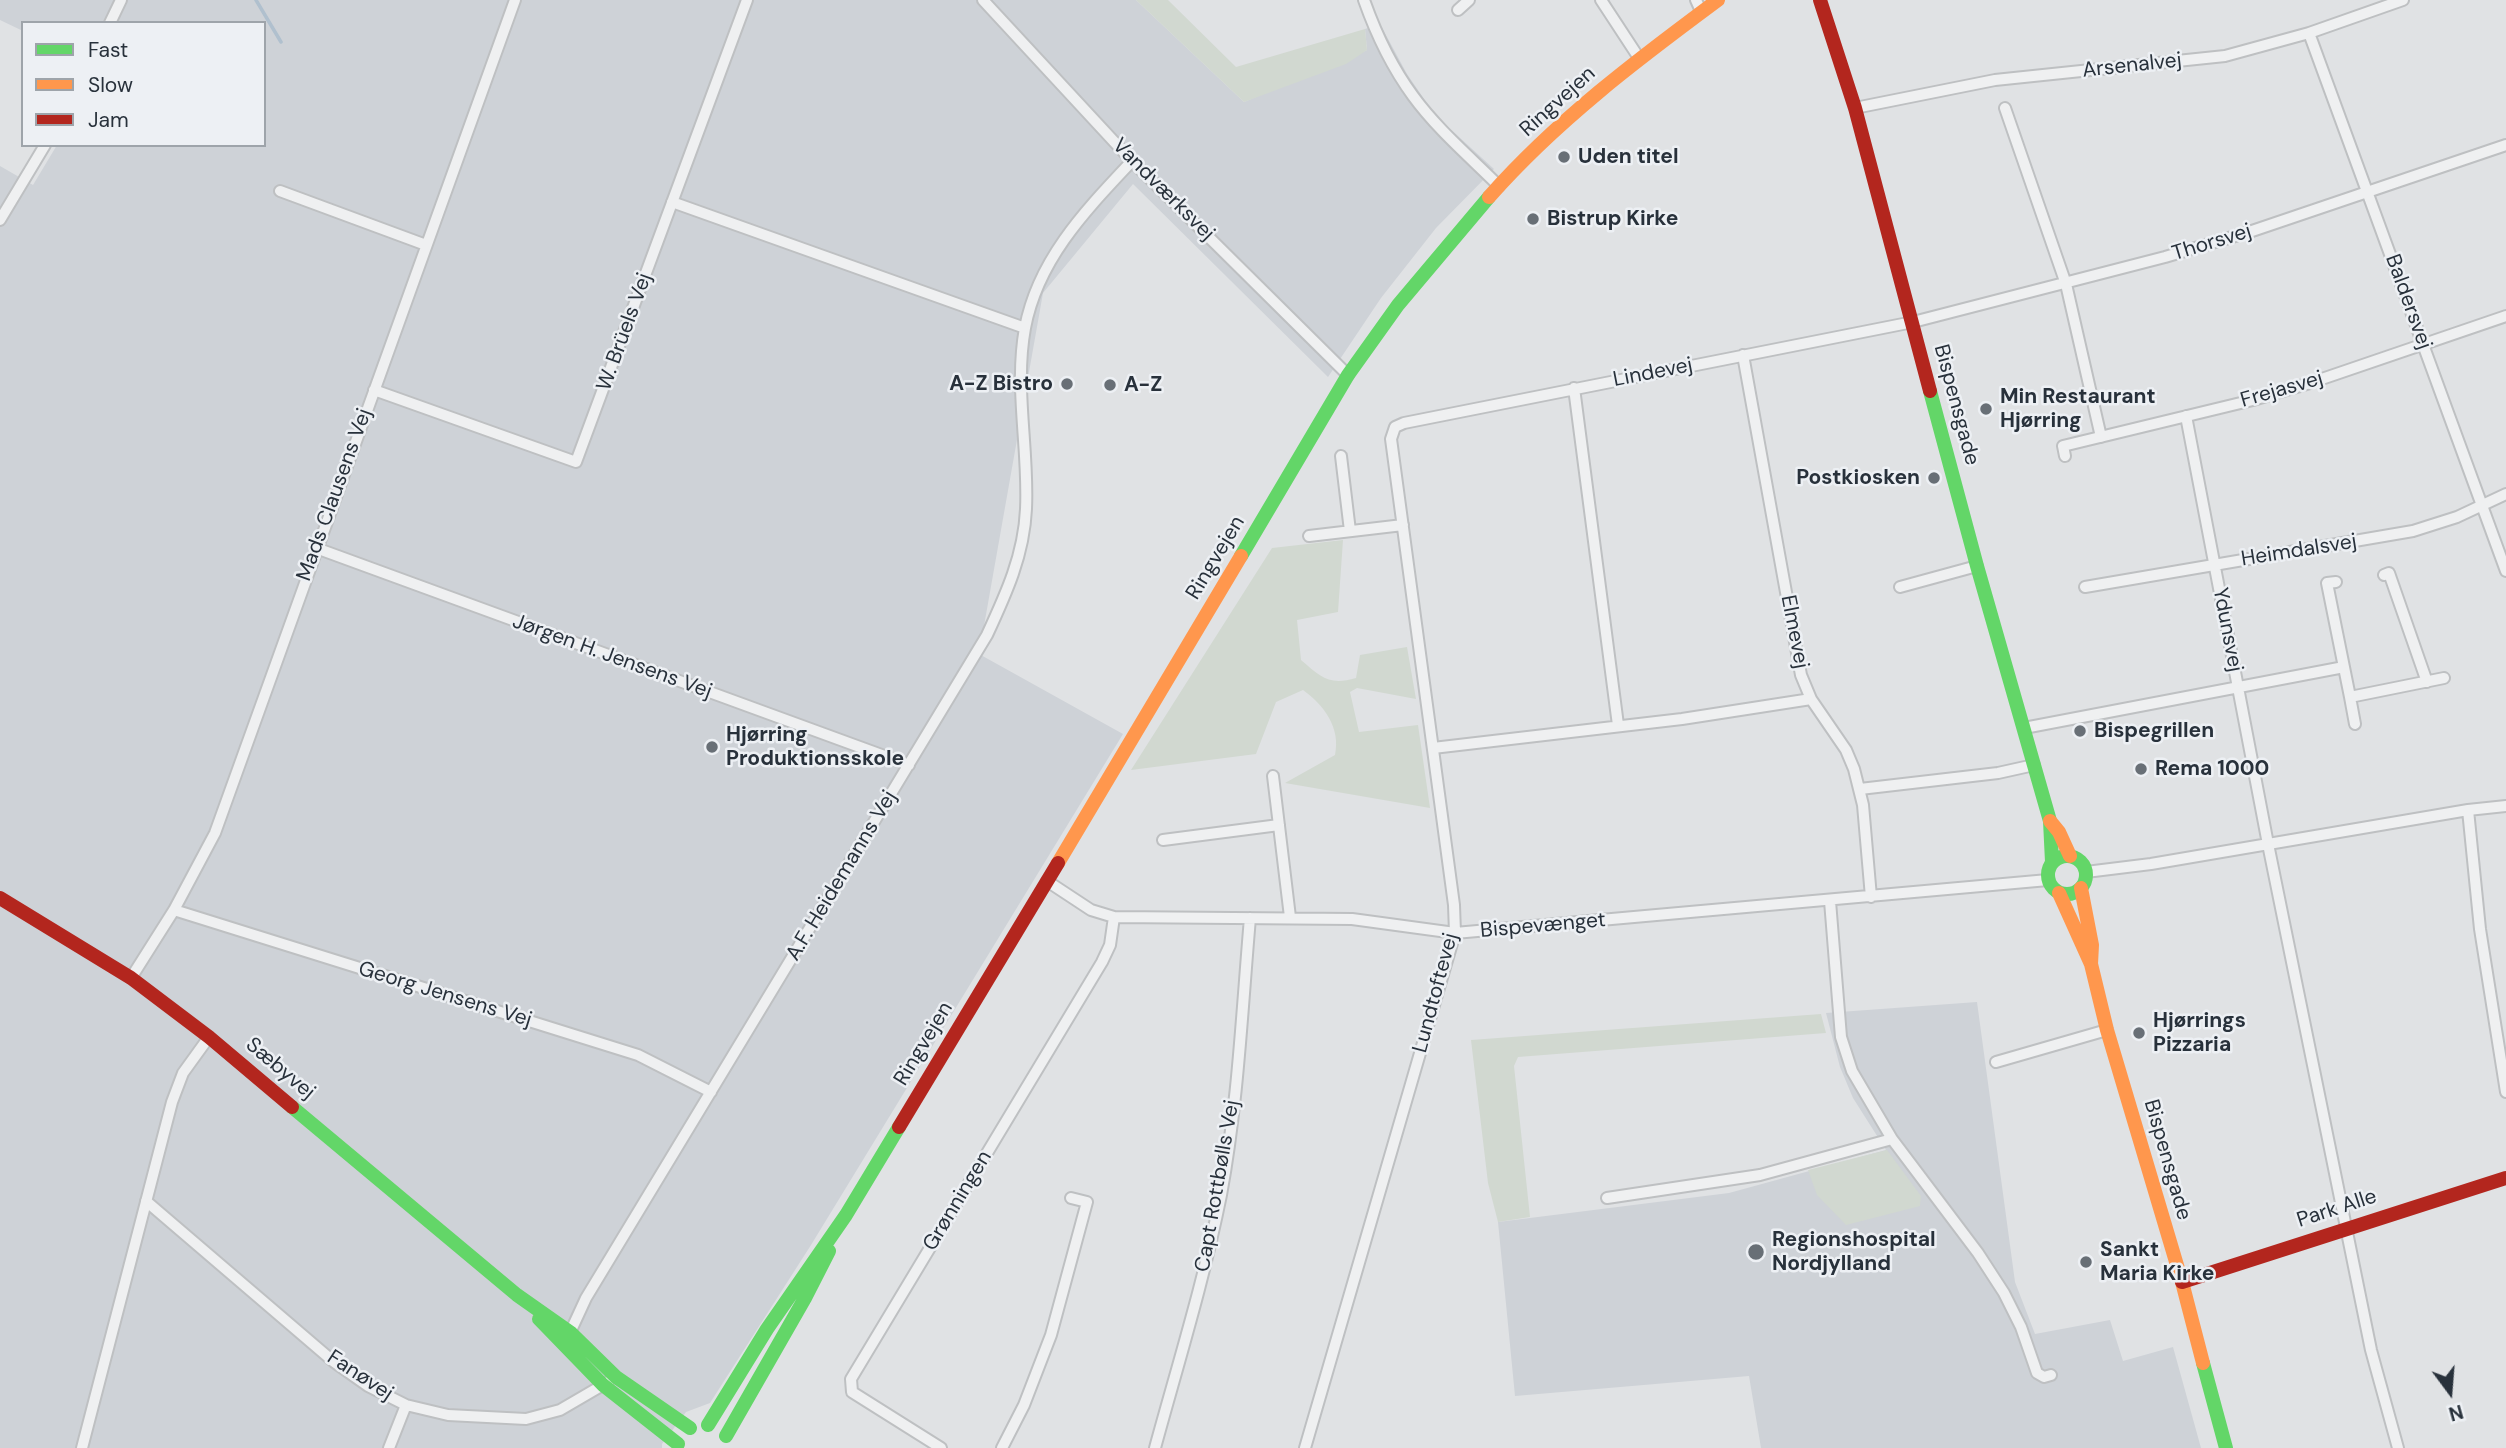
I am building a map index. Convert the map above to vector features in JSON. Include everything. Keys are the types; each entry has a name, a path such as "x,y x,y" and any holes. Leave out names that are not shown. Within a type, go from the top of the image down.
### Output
{"street":[{"path":"111,21 121,0"},
{"name":"Mads Clausens Vej","path":"131,978 174,911 215,833 515,0"},
{"name":"W. Brüels Vej","path":"374,390 576,462 747,0"},
{"name":"Vandværksvej","path":"983,0 1132,161 1349,375"},
{"path":"1364,0 1377,37 1413,97 1439,127 1499,186"},
{"path":"1458,9 1469,0"},
{"path":"1601,0 1639,58"},
{"name":"Ringvejen","path":"708,1425 767,1329 846,1215 1349,375 1426,270 1499,186 1570,116 1698,6 1718,0"},
{"name":"Bispensgade","path":"1820,0 1855,108 1977,566 2050,821 2052,862"},
{"name":"Arsenalvej","path":"1855,108 1996,80 2225,56 2309,33 2403,0"},
{"name":"Baldersvej","path":"2309,33 2506,571"},
{"path":"2005,108 2066,284 2101,437"},
{"name":"Thorsvej","path":"1913,322 2190,250 2506,145"},
{"path":"0,220 44,147"},
{"name":"A.F. Heidemanns Vej","path":"567,1339 586,1298 987,635 1011,585 1026,509 1021,378 1025,328 1038,285 1056,248 1082,214 1132,161"},
{"path":"280,191 426,245"},
{"path":"672,202 1025,328"},
{"name":"Frejasvej","path":"2066,456 2063,446 2310,383 2506,317"},
{"name":"Lindevej","path":"1395,427 1574,388 1913,322"},
{"name":"Elmevej","path":"1743,355 1801,675 1811,699 1846,750 1854,769 1860,789 1871,897"},
{"path":"1574,388 1618,725"},
{"name":"Ydunsvej","path":"2186,416 2268,844 2371,1350 2398,1448"},
{"name":"Lundtoftevej","path":"1305,1448 1455,933 1454,905 1391,439 1395,427"},
{"path":"1341,456 1350,531"},
{"name":"Heimdalsvej","path":"2085,587 2403,533 2436,525 2482,507 2506,494"},
{"path":"1309,536 1403,525"},
{"name":"Jørgen H. Jensens Vej","path":"316,548 909,765"},
{"path":"1900,587 1977,566"},
{"path":"2384,575 2389,573 2427,682"},
{"path":"2336,582 2327,583 2356,724"},
{"path":"2024,728 2344,667"},
{"path":"2350,697 2444,678"},
{"path":"1433,748 1682,719 1811,699"},
{"path":"1860,789 1985,774 2034,765"},
{"path":"1273,776 1290,917"},
{"path":"2086,872 2151,864 2468,810 2506,806"},
{"path":"2468,810 2480,929 2506,1092"},
{"name":"Bispensgade","path":"2050,821 2059,832 2070,856"},
{"path":"1163,840 1279,825"},
{"path":"2070,856 2081,862 2086,872 2084,884 2070,894 2059,893 2048,880 2048,874 2052,862 2060,857 2070,856"},
{"name":"Bispevænget","path":"1046,881 1091,910 1114,918 1352,919 1455,933 2048,880"},
{"name":"Bispensgade","path":"2081,888 2092,945 2091,964"},
{"name":"Bispensgade","path":"2059,893 2091,964 2107,1030 2182,1282 2227,1448"},
{"name":"Sæbyvej","path":"0,898 131,978 209,1037 517,1295 567,1339 678,1446"},
{"path":"1830,901 1841,1037 1852,1071 1892,1139 1971,1243 2004,1293 2021,1327 2037,1373 2040,1377 2051,1375"},
{"name":"Georg Jensens Vej","path":"174,911 638,1055 711,1092"},
{"name":"Grønningen","path":"941,1448 852,1392 851,1379 1102,962 1110,945 1114,918"},
{"name":"Capt Rottbølls Vej","path":"1155,1448 1198,1294 1221,1193 1233,1106 1250,918"},
{"path":"1996,1062 2107,1030"},
{"path":"82,1448 172,1102 183,1073 209,1037"},
{"path":"1607,1198 1760,1175 1892,1139"},
{"name":"Park Alle","path":"2182,1282 2346,1227 2506,1178"},
{"path":"1002,1448 1024,1405 1051,1335 1087,1202 1071,1198"},
{"name":"Fanøvej","path":"146,1201 334,1362 368,1386 406,1405 448,1415 526,1419 559,1410 610,1381"},
{"name":"Ringvejen","path":"728,1442 739,1410 812,1288 846,1215"},
{"name":"Sæbyvej","path":"610,1381 690,1428"},
{"path":"389,1448 406,1405"},
{"path":"678,1446 690,1428 708,1425 715,1427 728,1442"}],"shaded area":[{"path":"0,0 1136,0 1244,102 1367,50 1365,29 1380,24 1407,74 1435,115 1494,169 1436,228 1381,298 1328,377 1133,184 1043,293 979,654 1123,734 811,1245 710,1403 686,1412 662,1444 662,1448 0,1448 0,166 33,185 56,147 266,147 266,21 21,21 21,30 0,20"},
{"path":"1136,0 1168,0 1236,67 1365,29 1367,50 1346,64 1244,102"},
{"path":"1343,540 1338,612 1297,620 1301,660 1326,678 1339,681 1356,678 1360,655 1407,647 1416,699 1357,688 1350,692 1359,732 1418,725 1430,808 1285,783 1335,755 1335,736 1329,718 1318,703 1303,690 1276,702 1256,754 1131,770 1272,548"},
{"name":"Regionshospital Nordjylland","path":"1977,1002 2015,1282 2035,1334 2110,1320 2123,1361 2173,1347 2201,1448 1761,1448 1749,1376 1515,1396 1498,1222 1729,1193 1886,1150 1853,1098 1840,1067 1826,1013"},
{"path":"1821,1014 1826,1033 1518,1057 1514,1066 1530,1217 1498,1222 1488,1183 1471,1040"},
{"path":"1887,1150 1921,1196 1920,1206 1846,1225 1817,1195 1808,1170"}],"waterway":[{"path":"256,0 281,42"}],"traffic: fast":[{"path":"1241,556 1348,375 1398,305 1489,197"},
{"path":"1930,391 2050,821 2052,862"},
{"path":"2067,856 2081,861 2086,875 2081,889 2067,894 2053,889 2048,875 2053,861 2067,856"},
{"path":"292,1107 517,1295 571,1333 616,1377 690,1428"},
{"path":"708,1425 767,1329 846,1215 899,1127"},
{"path":"726,1436 829,1251"},
{"path":"539,1319 603,1385 678,1444"},
{"path":"2203,1363 2226,1448"}],"traffic: slow":[{"path":"1489,197 1570,117 1718,0"},
{"path":"1058,863 1241,556"},
{"path":"2050,821 2059,832 2070,856"},
{"path":"2081,888 2092,945 2091,964 2107,1030 2182,1282 2203,1363"},
{"path":"2059,893 2091,964"}],"traffic: jam":[{"path":"1820,0 1855,108 1930,391"},
{"path":"899,1127 1058,863"},
{"path":"0,898 131,978 209,1037 292,1107"},
{"path":"2182,1282 2506,1178"}],"place":[{"name":"Uden titel","path":"1564,157"},
{"name":"Bistrup Kirke","path":"1533,219"},
{"name":"A-Z Bistro","path":"1067,384"},
{"name":"A-Z","path":"1110,385"},
{"name":"Min Restaurant Hjørring","path":"1986,409"},
{"name":"Postkiosken","path":"1934,478"},
{"name":"Bispegrillen","path":"2080,731"},
{"name":"Hjørring Produktionsskole","path":"712,747"},
{"name":"Rema 1000","path":"2141,769"},
{"name":"Hjørrings Pizzaria","path":"2139,1033"},
{"name":"Regionshospital Nordjylland","path":"1756,1252"},
{"name":"Sankt Maria Kirke","path":"2086,1262"}]}
